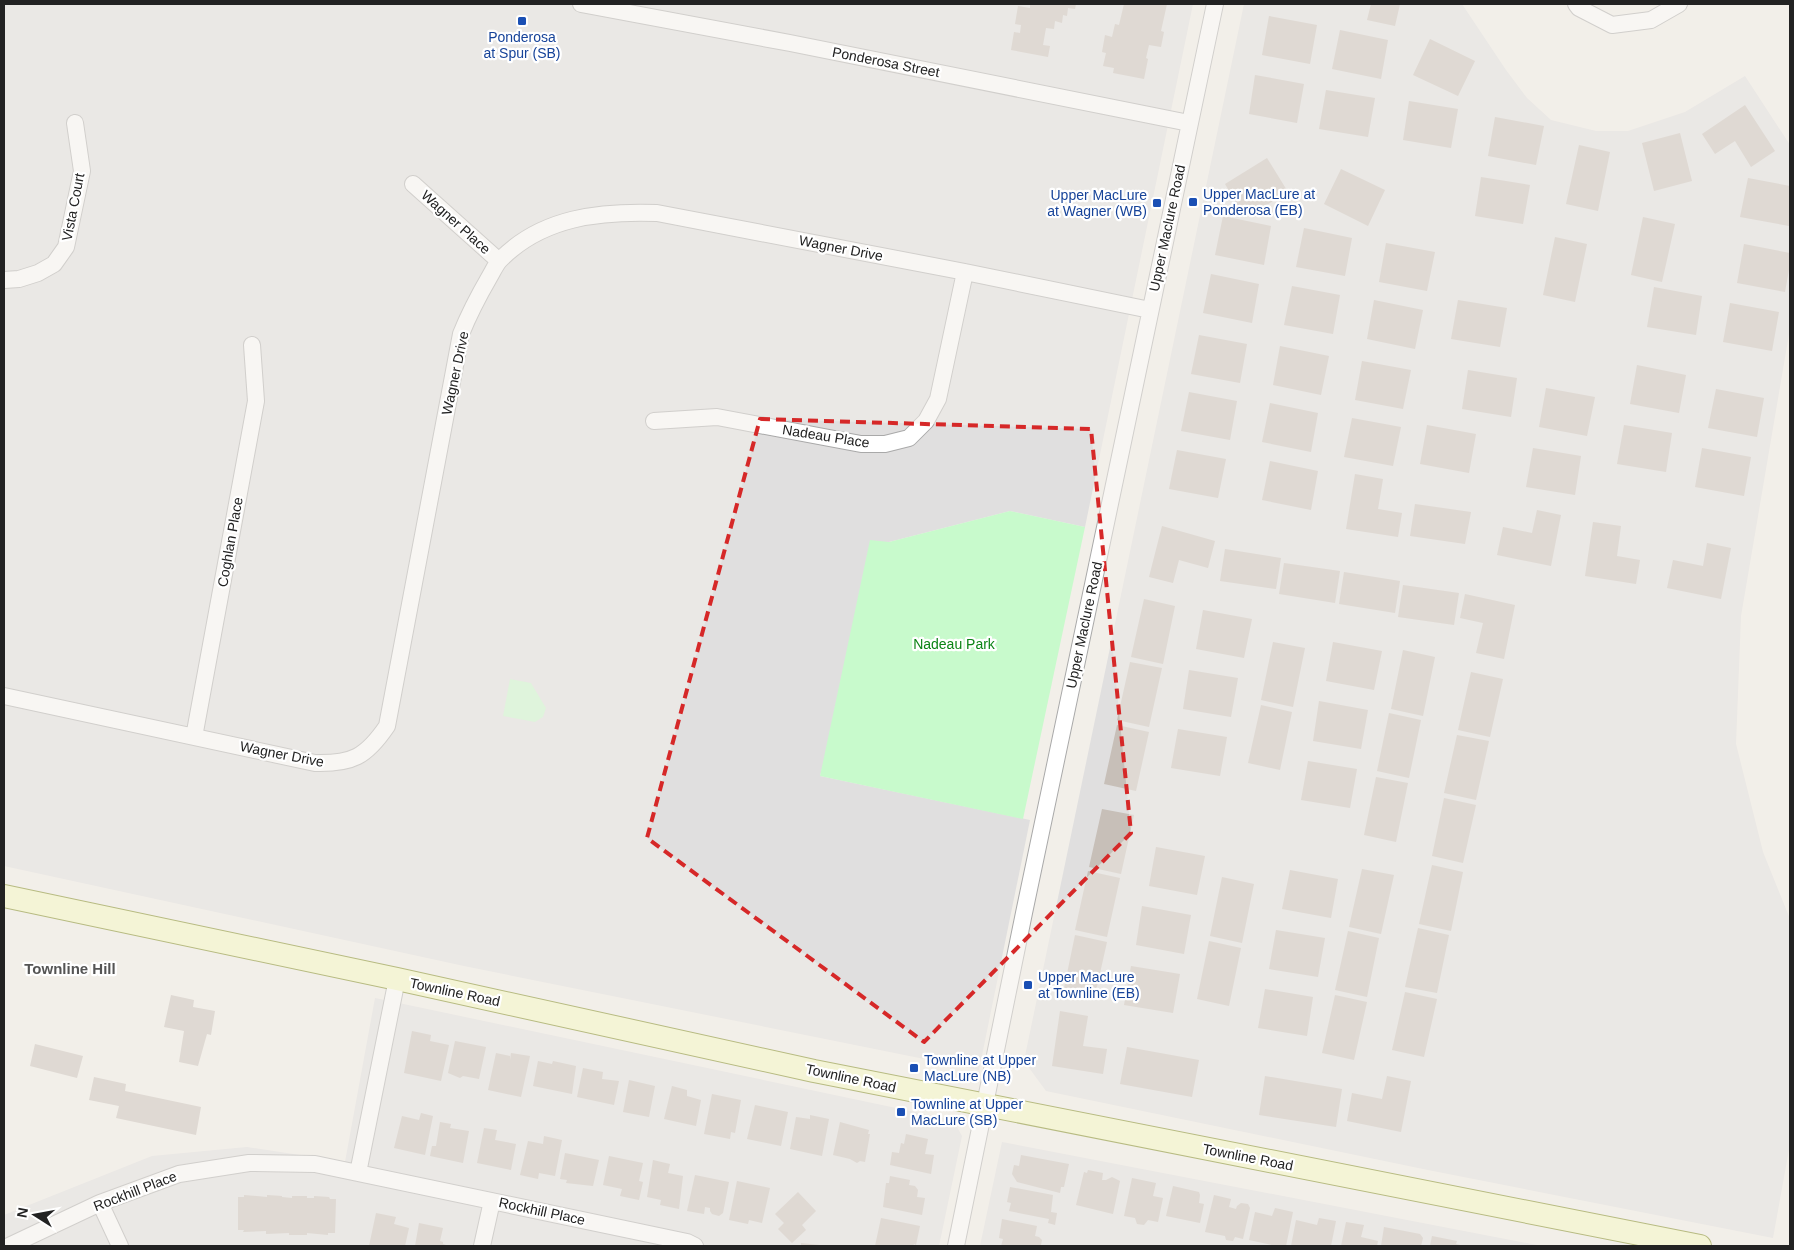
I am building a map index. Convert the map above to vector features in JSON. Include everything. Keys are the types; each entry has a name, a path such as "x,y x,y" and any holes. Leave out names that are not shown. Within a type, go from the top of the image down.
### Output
{"street":[{"name":"Ponderosa Street","path":"581,4 790,43 1189,123"},
{"name":"Upper Maclure Road","path":"956,1246 1215,4"},
{"path":"1576,4 1580,8 1612,24 1651,20 1679,4"},
{"name":"Vista Court","path":"4,280 19,279 38,273 54,264 66,247 82,171 75,123"},
{"name":"Wagner Place","path":"412,184 499,261"},
{"name":"Wagner Drive","path":"4,696 315,763 336,764 358,757 375,743 387,726 461,334 471,309 499,261 520,244 544,230 594,214 624,212 657,213 1150,310"},
{"name":"Nadeau Place","path":"654,421 717,417 861,444 885,444 909,438 926,421 938,399 964,272"},
{"name":"Coghlan Place","path":"194,737 256,401 252,346"},
{"name":"Townline Road","path":"4,896 814,1070 1700,1246"},
{"path":"358,1173 398,980"},
{"name":"Rockhill Place","path":"9,1246 100,1203 179,1174 249,1164 315,1164 687,1242 695,1246"},
{"path":"482,1246 492,1201"},
{"path":"100,1203 120,1246"}],"highlighted area":[{"path":"760,419 1091,429 1131,833 924,1042 647,838"}],"shaded area":[{"path":"4,4 1193,4 1085,527 1010,511 889,542 820,776 1030,820 979,1070 464,966 4,866"},
{"path":"1244,4 1462,4 1527,98 1551,120 1596,131 1628,131 1685,112 1745,76 1790,145 1790,328 1741,616 1736,744 1763,852 1790,919 1790,1144 1773,1238 1428,1170 1046,1091 1024,1061"},
{"path":"375,998 953,1120 962,1136 939,1246 4,1246 4,1215 152,1156 247,1147 345,1162"},
{"path":"1002,1142 1542,1246 980,1246"}],"green space":[{"name":"Nadeau Park","path":"1010,511 1085,527 1023,819 820,776 870,540 889,542"},
{"path":"510,679 531,683 546,708 543,717 535,722 503,716"}],"building":[{"path":"1030,4 1076,4 1075,9 1068,8 1067,16 1063,15 1062,23 1055,21 1054,29 1046,28 1043,45 1050,46 1048,57 1011,50 1014,32 1020,33 1021,25 1015,24 1018,6 1030,8"},
{"path":"1124,4 1167,4 1161,31 1164,32 1161,47 1149,45 1144,79 1113,73 1114,68 1103,66 1106,53 1102,52 1105,35 1112,37 1115,24 1119,25"},
{"path":"1371,4 1400,4 1395,26 1367,20"},
{"path":"1269,16 1317,25 1310,64 1262,55"},
{"path":"1340,30 1388,40 1381,79 1332,69"},
{"path":"1430,39 1475,61 1458,96 1413,75"},
{"path":"1255,75 1304,84 1297,123 1249,114"},
{"path":"1326,90 1375,98 1368,137 1319,129"},
{"path":"1409,101 1458,109 1451,148 1403,140"},
{"path":"1745,105 1775,151 1751,167 1735,141 1715,154 1702,134"},
{"path":"1495,117 1544,126 1536,165 1488,156"},
{"path":"1680,133 1692,181 1654,191 1642,143"},
{"path":"1579,145 1610,152 1598,211 1566,204"},
{"path":"1267,158 1288,192 1245,218 1225,184"},
{"path":"1341,169 1385,190 1368,226 1324,204"},
{"path":"1481,177 1530,185 1523,224 1475,216"},
{"path":"1748,178 1790,186 1789,226 1740,217"},
{"path":"1223,216 1271,226 1264,265 1215,255"},
{"path":"1643,217 1675,224 1662,282 1631,275"},
{"path":"1304,228 1352,238 1345,276 1296,267"},
{"path":"1555,237 1587,244 1575,302 1543,295"},
{"path":"1386,243 1435,252 1427,291 1379,282"},
{"path":"1744,244 1790,253 1785,292 1737,283"},
{"path":"1211,274 1259,284 1252,323 1203,313"},
{"path":"1292,286 1340,295 1333,334 1284,325"},
{"path":"1654,287 1702,296 1696,335 1647,327"},
{"path":"1374,300 1423,310 1415,349 1367,339"},
{"path":"1458,300 1507,308 1500,347 1451,339"},
{"path":"1730,303 1779,312 1772,351 1723,342"},
{"path":"1199,335 1247,344 1240,383 1191,374"},
{"path":"1280,346 1329,356 1321,395 1273,385"},
{"path":"1362,361 1411,370 1403,409 1355,400"},
{"path":"1637,365 1686,375 1679,413 1630,404"},
{"path":"1468,370 1517,378 1511,417 1462,409"},
{"path":"1546,388 1595,397 1587,436 1539,427"},
{"path":"1716,389 1764,398 1757,437 1708,428"},
{"path":"1189,392 1237,401 1230,440 1181,431"},
{"path":"1270,403 1318,413 1311,452 1262,442"},
{"path":"1352,418 1401,427 1393,466 1344,457"},
{"path":"1427,425 1476,434 1469,473 1420,464"},
{"path":"1624,425 1672,433 1666,472 1617,464"},
{"path":"1533,448 1581,456 1575,495 1526,487"},
{"path":"1702,448 1751,457 1744,496 1695,487"},
{"path":"1177,450 1226,459 1218,498 1169,489"},
{"path":"1270,461 1318,471 1311,510 1262,500"},
{"path":"1355,474 1383,479 1378,509 1402,513 1398,537 1346,529"},
{"path":"1415,504 1471,512 1465,544 1410,536"},
{"path":"1537,510 1561,515 1551,566 1497,555 1503,527 1532,533"},
{"path":"1593,522 1621,526 1617,556 1640,560 1636,584 1585,576"},
{"path":"1162,526 1215,541 1208,568 1179,560 1173,583 1149,577"},
{"path":"1707,543 1731,548 1721,599 1667,588 1673,560 1703,566"},
{"path":"1225,549 1281,558 1276,589 1220,581"},
{"path":"1284,563 1340,571 1335,603 1279,594"},
{"path":"1344,572 1400,581 1395,613 1339,604"},
{"path":"1403,585 1459,593 1454,625 1398,617"},
{"path":"1465,594 1515,605 1504,659 1476,653 1483,623 1460,618"},
{"path":"1144,599 1175,606 1163,664 1131,657"},
{"path":"1203,610 1252,619 1244,658 1196,649"},
{"path":"1273,642 1305,648 1293,707 1261,700"},
{"path":"1333,642 1382,651 1374,690 1326,681"},
{"path":"1403,650 1435,657 1423,716 1391,709"},
{"path":"1130,662 1162,668 1149,727 1117,720"},
{"path":"1189,670 1238,678 1231,717 1183,709"},
{"path":"1471,672 1503,679 1490,737 1458,730"},
{"path":"1319,701 1368,710 1361,749 1313,741"},
{"path":"1261,705 1292,712 1280,770 1248,763"},
{"path":"1389,713 1421,720 1409,778 1377,771"},
{"path":"1117,725 1149,732 1136,791 1104,784"},
{"path":"1178,729 1227,737 1220,776 1171,768"},
{"path":"1457,735 1489,741 1476,800 1444,793"},
{"path":"1308,761 1357,769 1350,808 1301,800"},
{"path":"1376,777 1408,783 1396,842 1364,835"},
{"path":"1444,798 1476,805 1463,863 1432,856"},
{"path":"1102,809 1134,815 1121,874 1089,867"},
{"path":"1156,847 1205,856 1197,895 1149,886"},
{"path":"1432,865 1463,872 1451,931 1419,924"},
{"path":"1362,869 1394,875 1381,934 1349,927"},
{"path":"1290,870 1338,879 1331,918 1282,909"},
{"path":"1088,871 1120,878 1107,937 1075,930"},
{"path":"1222,877 1254,884 1242,943 1210,936"},
{"path":"1142,906 1191,915 1184,954 1136,945"},
{"path":"1418,928 1449,935 1437,993 1405,987"},
{"path":"1276,930 1325,938 1318,977 1269,969"},
{"path":"1348,931 1379,938 1367,997 1335,990"},
{"path":"1075,935 1107,942 1094,1000 1063,993"},
{"path":"1209,941 1241,948 1229,1006 1197,999"},
{"path":"1131,966 1180,974 1173,1013 1124,1005"},
{"path":"1265,989 1313,997 1307,1036 1258,1028"},
{"path":"1405,992 1437,999 1424,1057 1392,1050"},
{"path":"171,995 194,1000 193,1007 215,1011 211,1035 207,1034 198,1066 179,1062 184,1031 164,1027"},
{"path":"1335,995 1367,1002 1354,1060 1322,1053"},
{"path":"1060,1011 1088,1016 1083,1046 1107,1049 1103,1074 1052,1066"},
{"path":"412,1031 431,1035 430,1041 449,1045 441,1081 404,1073"},
{"path":"455,1041 486,1047 479,1079 463,1076 460,1078 448,1073"},
{"path":"35,1044 83,1056 77,1078 30,1066"},
{"path":"1127,1047 1199,1060 1192,1097 1120,1084"},
{"path":"496,1053 510,1056 510,1060 511,1053 530,1056 521,1097 488,1090"},
{"path":"538,1061 552,1064 553,1061 576,1066 572,1094 533,1086"},
{"path":"583,1068 603,1072 602,1079 619,1081 614,1105 577,1097"},
{"path":"1265,1076 1342,1089 1336,1127 1259,1115"},
{"path":"1387,1076 1411,1081 1401,1132 1347,1121 1352,1093 1382,1099"},
{"path":"94,1077 126,1084 125,1091 201,1107 196,1135 116,1118 119,1106 89,1100"},
{"path":"629,1080 655,1086 649,1117 623,1112"},
{"path":"672,1086 687,1090 687,1096 701,1100 696,1126 664,1119"},
{"path":"712,1094 741,1100 735,1133 731,1132 730,1139 704,1134"},
{"path":"755,1105 788,1112 781,1146 747,1139"},
{"path":"421,1113 433,1116 425,1155 394,1148 402,1116 419,1120"},
{"path":"810,1115 829,1119 822,1156 790,1149 796,1117 810,1119"},
{"path":"440,1122 451,1124 450,1128 469,1131 463,1163 430,1156 432,1146 436,1146"},
{"path":"840,1122 869,1130 865,1162 860,1161 857,1163 850,1159 833,1155"},
{"path":"484,1128 497,1130 495,1140 516,1144 511,1170 477,1163"},
{"path":"906,1134 928,1139 925,1154 934,1155 931,1174 890,1165 892,1152 899,1153 901,1143 904,1144"},
{"path":"544,1136 562,1140 555,1176 539,1173 538,1179 520,1175 528,1141 543,1144"},
{"path":"565,1153 599,1160 593,1186 566,1183 567,1180 560,1179"},
{"path":"1021,1155 1069,1164 1064,1187 1061,1187 1060,1193 1017,1182 1012,1174 1014,1165 1019,1166"},
{"path":"609,1156 643,1163 639,1181 643,1182 639,1200 620,1196 622,1189 603,1185"},
{"path":"653,1160 670,1164 668,1173 683,1176 679,1209 660,1205 661,1200 647,1197"},
{"path":"1088,1170 1103,1173 1102,1180 1112,1177 1120,1181 1113,1214 1076,1205 1084,1172 1087,1173"},
{"path":"695,1175 729,1182 723,1213 719,1216 712,1214 710,1208 705,1207 704,1214 687,1211"},
{"path":"890,1176 910,1180 909,1185 915,1186 918,1190 917,1197 925,1198 922,1215 883,1207 886,1183 889,1183"},
{"path":"1132,1178 1156,1183 1153,1196 1163,1198 1158,1222 1148,1220 1144,1225 1137,1224 1135,1218 1124,1216"},
{"path":"737,1181 770,1188 762,1223 749,1220 748,1224 729,1220"},
{"path":"1173,1186 1199,1192 1199,1203 1204,1204 1200,1223 1166,1216"},
{"path":"1010,1187 1053,1195 1051,1212 1057,1213 1055,1225 1048,1223 1049,1219 1009,1211 1011,1203 1007,1202"},
{"path":"798,1192 816,1211 802,1225 806,1230 792,1243 778,1229 784,1223 775,1214"},
{"path":"244,1195 292,1198 292,1196 307,1196 307,1198 314,1198 314,1196 336,1199 335,1233 328,1233 328,1235 307,1233 307,1235 289,1235 289,1233 266,1234 266,1231 243,1232 244,1230 238,1230 238,1197 244,1197"},
{"path":"1214,1195 1231,1199 1229,1207 1236,1209 1241,1203 1248,1204 1250,1208 1243,1239 1235,1237 1233,1241 1226,1240 1225,1236 1205,1232"},
{"path":"1275,1208 1293,1212 1286,1246 1276,1246 1249,1240 1255,1212 1272,1216"},
{"path":"376,1213 396,1217 394,1224 409,1228 405,1246 369,1246"},
{"path":"881,1218 920,1226 916,1245 875,1246"},
{"path":"1319,1218 1336,1221 1331,1246 1291,1246 1296,1220 1317,1225"},
{"path":"1002,1219 1037,1226 1035,1236 1042,1240 1041,1245 1001,1246 1003,1239 999,1238"},
{"path":"1346,1222 1364,1225 1361,1237 1378,1241 1377,1246 1341,1246"},
{"path":"419,1223 443,1228 440,1241 449,1246 415,1246"},
{"path":"1384,1227 1420,1234 1423,1238 1421,1246 1381,1246"},
{"path":"1432,1236 1457,1241 1456,1244 1465,1246 1430,1246"},
{"path":"801,1243 820,1245 820,1246 801,1246"}],"place":[{"name":"Ponderosa at Spur (SB)","path":"522,21"},
{"name":"Upper MacLure at Ponderosa (EB)","path":"1193,202"},
{"name":"Upper MacLure at Wagner (WB)","path":"1157,203"},
{"name":"Upper MacLure at Townline (EB)","path":"1028,985"},
{"name":"Townline at Upper MacLure (NB)","path":"914,1068"},
{"name":"Townline at Upper MacLure (SB)","path":"901,1112"}],"district":[{"name":"Townline Hill","path":"70,969"}]}
